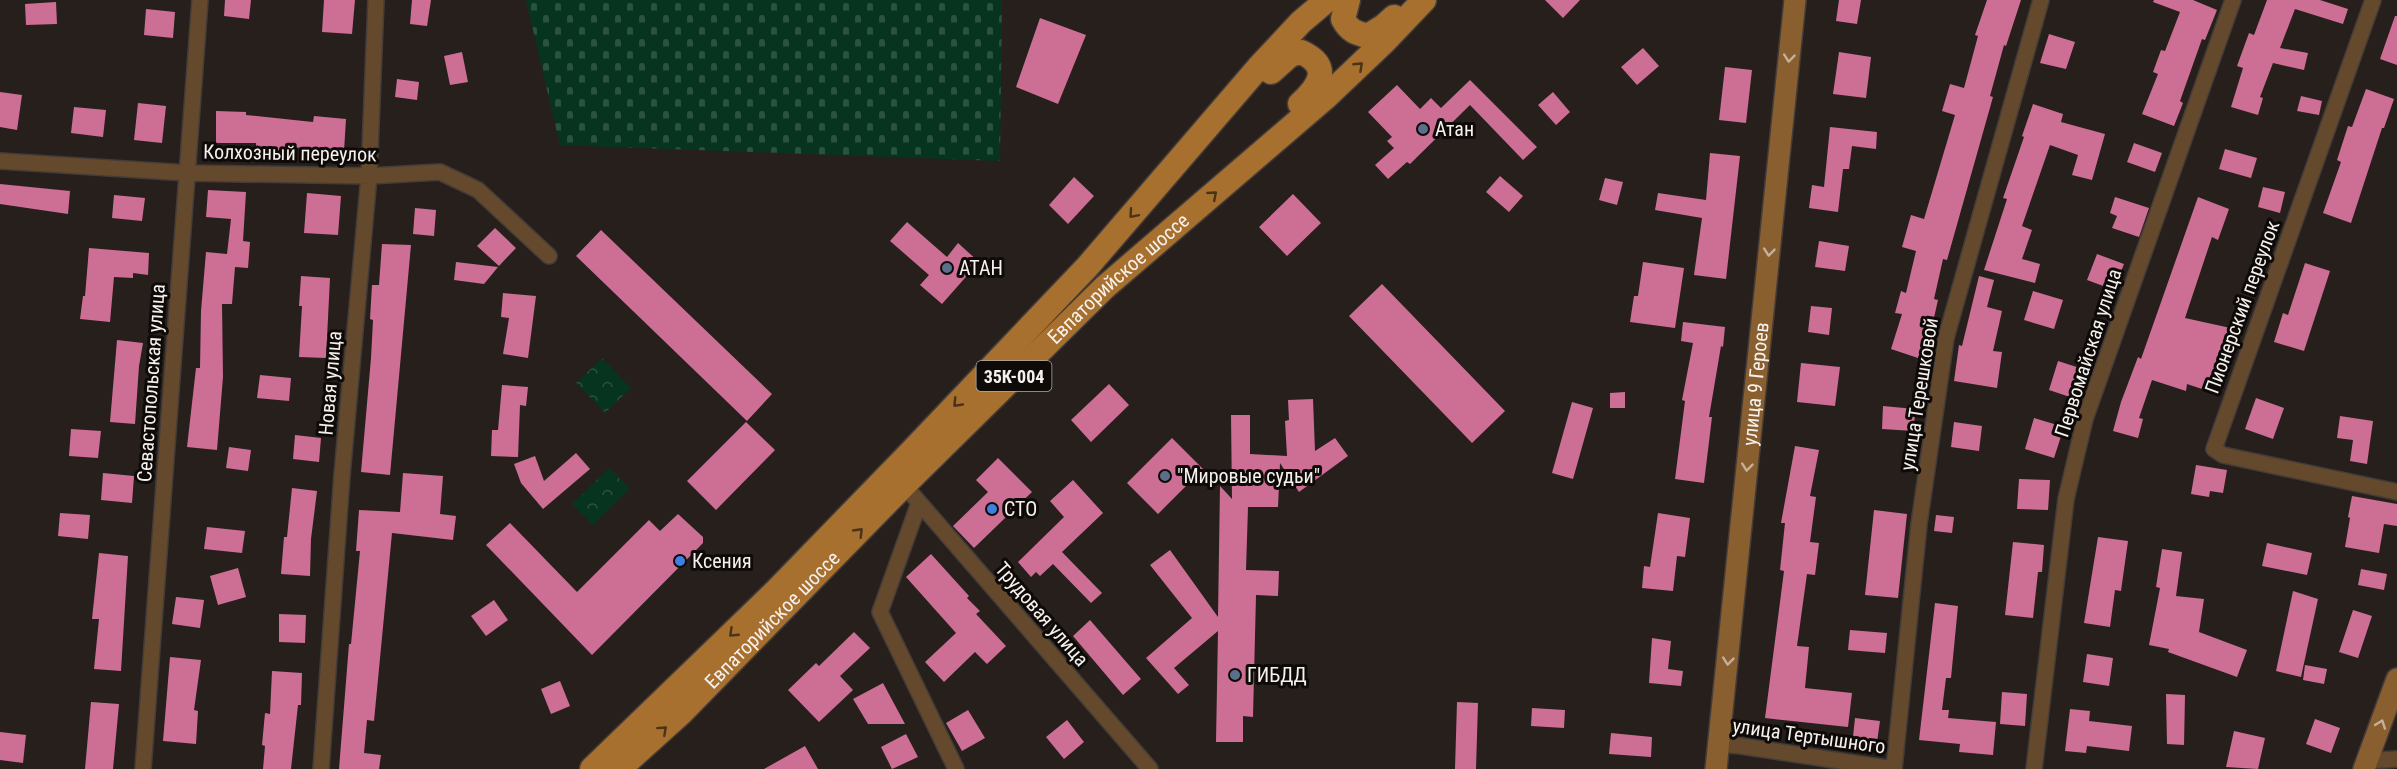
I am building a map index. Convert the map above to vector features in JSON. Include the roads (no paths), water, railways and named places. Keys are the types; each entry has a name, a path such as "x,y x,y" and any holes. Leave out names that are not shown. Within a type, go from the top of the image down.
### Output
{"main road":[{"name":"Евпаторийское шоссе","path":"592,769 775,592 910,453 1088,266 1258,68 1301,22 1327,0"},
{"path":"1348,0 1343,20 1348,29 1368,36 1384,26 1411,0"},
{"name":"Евпаторийское шоссе","path":"619,769 912,494 1105,287 1359,66 1424,0"},
{"path":"1200,136 1220,126 1290,55 1302,52 1312,57 1318,65 1320,81 1314,91 1285,122 1281,136"}],"street":[{"name":"Севастопольская улица","path":"143,769 200,0"},
{"name":"Новая улица","path":"321,769 343,464 369,176 376,0"},
{"name":"улица 9 Героев","path":"1716,769 1795,0"},
{"name":"улица Терешковой","path":"1894,769 1919,524 1946,338 2041,0"},
{"name":"Первомайская улица","path":"2034,769 2066,499 2085,419 2233,0"},
{"name":"Пионерский переулок","path":"2373,0 2214,449 2223,455 2397,492"},
{"name":"Колхозный переулок","path":"0,161 188,173 369,176 440,172 478,190 549,256"},
{"path":"912,494 880,612 956,769"},
{"name":"Трудовая улица","path":"912,494 1150,769"},
{"path":"2365,765 2397,679"},
{"name":"улица Тертышного","path":"1719,744 1894,769"},
{"path":"2365,765 2397,759"}],"place":[{"name":"Атан","path":"1423,129"},
{"name":"АТАН","path":"947,268"},
{"name":"\"Мировые судьи\"","path":"1165,476"},
{"name":"СТО","path":"992,509"},
{"name":"Ксения","path":"680,561"},
{"name":"ГИБДД","path":"1235,675"}]}
